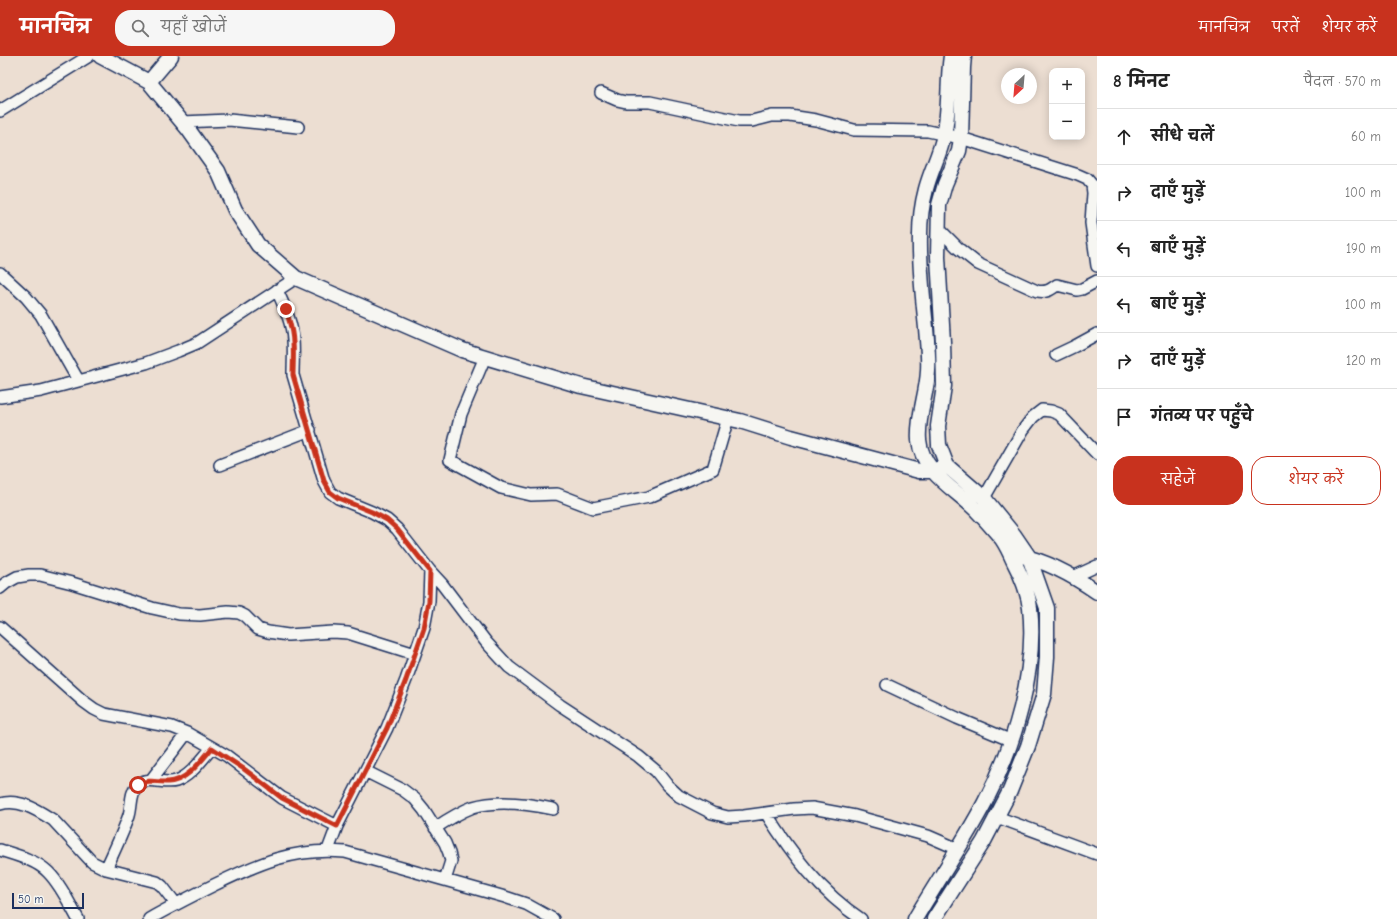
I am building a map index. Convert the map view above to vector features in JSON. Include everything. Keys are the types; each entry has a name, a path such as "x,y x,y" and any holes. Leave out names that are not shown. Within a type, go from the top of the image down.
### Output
{"street":[{"path":"0,111 89,56"},
{"path":"100,56 149,82 182,122 218,171 235,210 258,245 296,278 462,350 580,386 740,420 791,437 919,471 932,471 947,466"},
{"path":"149,82 171,56"},
{"path":"915,919 985,803 998,776 1012,741 1025,696 1031,642 1030,607 1021,575 1004,542 978,511 932,471 923,455 919,441 920,423 929,369 920,269 921,210 926,187 936,162 944,135 948,106 951,56"},
{"path":"934,919 984,840 1010,792 1028,746 1044,694 1047,657 1047,608 1028,557 1014,535 984,498 947,466 939,445 938,426 944,386 943,342 938,278 939,205 945,184 959,151 961,138 964,56"},
{"path":"601,93 616,100 626,102 650,102 739,121 752,121 772,116 790,116 816,120 854,130 921,131 961,138 1087,179 1092,185 1093,193 1091,223 1097,266"},
{"path":"182,122 229,120 298,127"},
{"path":"938,228 958,249 978,264 1037,291 1046,292 1057,285 1077,290 1097,281"},
{"path":"0,273 26,297 41,316 78,380"},
{"path":"0,397 41,390 146,363 178,351 196,342 296,278"},
{"path":"277,290 286,309 294,342 292,360 293,375 324,481 330,492 338,498 387,520 397,529 442,584 486,642 509,667 560,705 638,756 656,771 667,785 680,796 712,813 728,816 744,816 812,808 855,816 928,836 958,849"},
{"path":"1056,355 1097,334"},
{"path":"485,357 461,414 450,460 501,488 531,495 557,494 593,508 648,497 713,470 728,418"},
{"path":"984,498 1023,430 1033,417 1042,410 1051,410 1059,414 1097,454"},
{"path":"220,465 310,430"},
{"path":"1010,553 1028,557 1073,577 1097,592"},
{"path":"1073,577 1097,566"},
{"path":"328,850 337,826 387,728 415,654 424,628 429,601 430,571"},
{"path":"0,588 17,577 40,575 72,583 152,608 180,614 200,615 228,612 238,613 245,616 258,629 268,632 288,636 333,632 348,633 415,654"},
{"path":"0,627 94,709 104,714 172,727 187,733 238,764 282,798 337,826"},
{"path":"887,684 957,718 1012,741"},
{"path":"151,780 187,733"},
{"path":"106,869 129,816 133,791 138,785 151,780 168,782 183,778 212,748"},
{"path":"365,771 403,790 424,810 449,853 451,861 445,880"},
{"path":"0,804 16,802 46,816 53,820 92,862 106,869 157,882 176,904"},
{"path":"435,828 452,817 473,808 488,804 537,806 553,809"},
{"path":"766,813 783,840 812,878 831,896 861,919"},
{"path":"997,817 1097,854"},
{"path":"0,850 24,858 47,871 67,898 78,919"},
{"path":"149,919 251,867 283,856 328,850 345,852 505,897 526,904 553,919"}],"route":[{"path":"138,785 151,780 168,782 183,778 212,748 227,756 282,798 337,826 387,728 424,628 429,601 430,571 397,529 387,520 338,498 330,492 324,481 293,375 292,360 294,342 286,309"}]}
